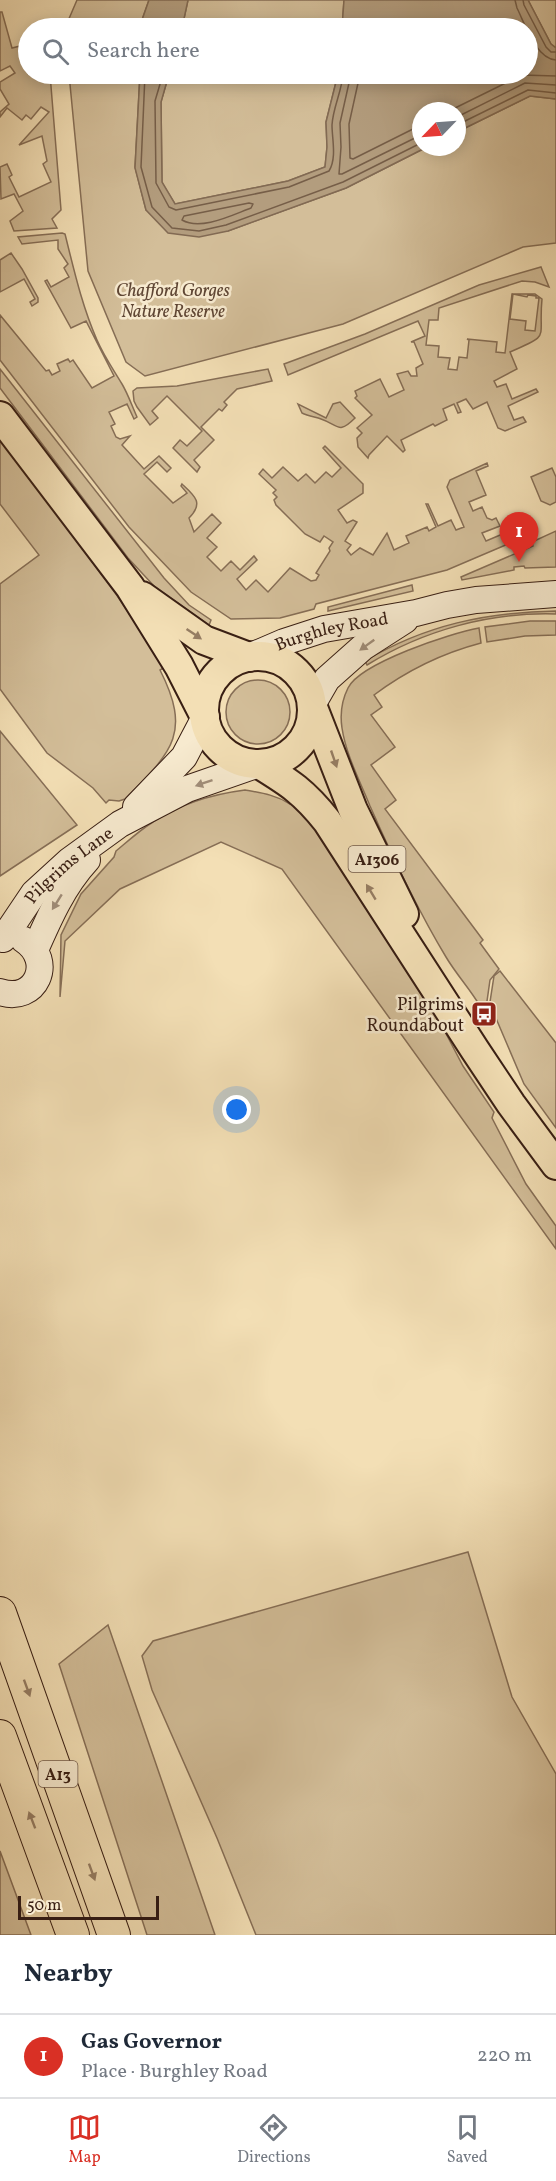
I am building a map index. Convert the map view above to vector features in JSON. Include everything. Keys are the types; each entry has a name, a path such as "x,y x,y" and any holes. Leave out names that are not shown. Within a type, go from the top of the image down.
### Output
{"highway":[{"name":"A13","path":"0,1613 114,1935"},
{"name":"A13","path":"0,1736 73,1935"}],"main road":[{"path":"0,416 130,587 179,666 205,717 212,738 222,750 237,760 259,764 285,757 298,747 308,731 312,718 312,705 306,686 292,668 270,658 249,657 204,640 130,587"},
{"name":"Burghley Road","path":"249,657 324,629 416,614 476,600 556,594"},
{"name":"Burghley Road","path":"312,705 327,679 354,655 416,614"},
{"path":"205,717 208,692 215,679 230,664 249,657"},
{"name":"A1306","path":"312,705 353,810 450,1011"},
{"name":"Pilgrims Lane","path":"35,950 53,908 77,871 184,757 205,717"},
{"name":"Pilgrims Lane","path":"1,940 34,893 69,861 120,824 188,789 259,764"},
{"name":"A1306","path":"259,764 293,785 311,801 343,846 511,1104 556,1166"},
{"name":"Pilgrims Lane","path":"0,992 8,994 29,990 40,971 39,959 35,950 24,940 14,938 1,940"}],"green space":[{"path":"77,0 149,0 143,18 69,18"},
{"path":"188,0 344,0 343,18 184,18"},
{"path":"528,0 556,0 556,48 551,44"},
{"path":"0,12 2,12 12,48 18,46 18,84 51,84 61,210 52,219 57,228 14,231 10,221 23,211 14,194 1,199 0,167 7,164 12,175 9,177 19,197 51,182 43,164 47,161 42,136 19,145 49,112 41,107 31,119 26,115 22,120 7,108 0,117 0,112 9,104 0,89 0,82 15,73 10,66 0,71"},
{"name":"Chafford Gorges Nature Reserve","path":"70,84 139,84 135,167 146,210 228,231 346,188 412,155 466,156 466,128 530,96 556,99 556,243 523,247 343,324 145,376 126,362 88,271"},
{"path":"166,84 336,84 326,122 325,167 288,181 175,204 162,183 161,102"},
{"path":"65,234 92,327 137,417 134,419 127,404 109,412 115,424 111,426 116,437 120,439 130,436 122,445 144,469 159,456 171,468 167,472 157,462 144,474 173,503 187,493 181,486 182,484 191,492 197,504 194,513 189,518 194,532 212,514 221,523 207,538 217,547 207,557 221,571 231,561 240,570 254,556 257,560 237,579 246,590 256,580 268,592 290,568 311,581 316,580 319,575 316,573 333,542 324,536 320,542 305,534 276,505 274,500 277,497 273,493 276,490 259,474 263,469 272,478 283,467 298,481 306,474 315,483 326,472 332,477 341,468 323,448 325,446 363,484 363,493 338,510 347,523 353,520 357,522 345,541 351,545 347,550 351,555 360,548 373,555 387,533 394,550 409,543 406,536 427,527 429,531 436,527 426,504 438,526 451,520 456,530 464,527 447,487 450,480 487,463 488,466 476,471 486,495 469,502 473,511 482,507 487,518 492,520 496,518 500,526 482,533 486,541 524,525 529,535 447,570 316,604 314,609 280,618 231,619 191,592 129,527 0,360 0,315 46,371 49,370 52,375 60,371 57,364 68,359 70,362 73,360 92,388 114,376 86,321 71,328 45,281 47,280 51,287 69,277 64,268 68,264 58,249 58,240 22,244 18,237"},
{"path":"11,253 38,298 38,302 32,306 30,302 35,299 24,279 0,292 0,260"},
{"path":"541,267 549,287 535,282 522,281 439,308 438,320 429,320 426,345 439,346 438,357 450,358 448,369 457,370 459,357 467,358 469,340 467,339 497,342 496,352 505,353 512,294 513,294 535,294 542,299 541,329 538,338 510,352 517,369 494,381 497,387 506,384 512,399 536,389 538,392 508,406 514,420 523,417 526,422 505,431 498,428 487,402 473,409 466,399 457,403 461,412 458,413 454,404 443,409 447,420 435,426 433,424 401,440 405,450 403,452 387,436 368,458 358,447 357,438 362,433 357,428 372,415 355,398 357,396 355,391 380,379 389,397 404,390 397,374 408,371 411,376 417,376 416,368 423,364 414,342 411,342 425,336 418,321 288,375 284,364 365,334 479,285","holes":["513,294 527,297 528,295 539,298 535,331 525,330 526,321 510,319"]},
{"path":"0,369 164,578 189,605 211,620 209,625 154,586 128,558 0,388"},
{"path":"268,369 272,381 237,389 224,402 227,405 222,411 219,409 201,427 214,440 194,460 200,467 197,472 173,448 180,440 187,446 202,431 167,396 152,411 158,418 150,425 134,401 133,391 137,388 177,386"},
{"path":"340,402 355,418 342,427 302,413 298,404 326,418 333,404"},
{"path":"0,438 116,594 165,667 160,670 170,692 175,711 172,742 154,769 125,799 109,800 106,803 93,788 47,753 0,689 0,584 39,555 0,504"},
{"path":"552,468 556,477 556,502 550,505 541,501 531,477"},
{"path":"556,531 556,567 514,567 514,570 462,580 461,577 533,546 532,542"},
{"path":"412,585 413,591 328,611 328,607"},
{"path":"556,611 556,614 507,616 458,626 411,642 367,665 365,661 410,638 457,623 505,614"},
{"path":"530,621 556,621 556,635 525,636 487,642 485,627"},
{"path":"479,628 481,643 425,664 374,695 382,707 371,715 395,747 371,765 396,800 385,809 483,940 480,943 499,969 490,980 487,1001 480,1006 446,957 397,864 350,758 341,718 348,688 356,678 387,659 408,650"},
{"path":"258,680 276,686 284,694 290,712 284,730 276,738 258,744 240,738 232,730 226,712 232,694 240,686"},
{"path":"0,731 77,825 0,876"},
{"path":"245,790 274,796 290,804 293,801 306,814 407,969 442,1026 463,1066 494,1112 492,1118 526,1184 556,1226 556,1249 282,869 221,842 120,889 65,941 60,997 61,935 81,894 114,857 116,851 148,825 174,810 209,797"},
{"path":"500,971 556,1043 556,1128 524,1084 490,1002 494,976"},
{"path":"468,1552 512,1697 556,1774 556,1935 256,1935 217,1838 152,1690 142,1656 153,1641"},
{"path":"108,1625 215,1935 147,1935 59,1664"},
{"path":"0,1851 31,1935 0,1935"}],"water":[{"path":"149,0 188,0 184,18 143,18"},
{"path":"344,0 528,0 537,18 343,18"},
{"path":"538,19 551,44 556,48 556,99 530,96 466,128 466,102 412,102 412,155 346,188 228,231 199,237 168,233 146,210 135,168 139,84 166,84 161,102 162,182 175,204 288,181 325,167 326,122 336,84 538,84"}],"place":[{"name":"Gas Governor","path":"519,562"},
{"name":"Pilgrims Roundabout","path":"484,1014"}]}
